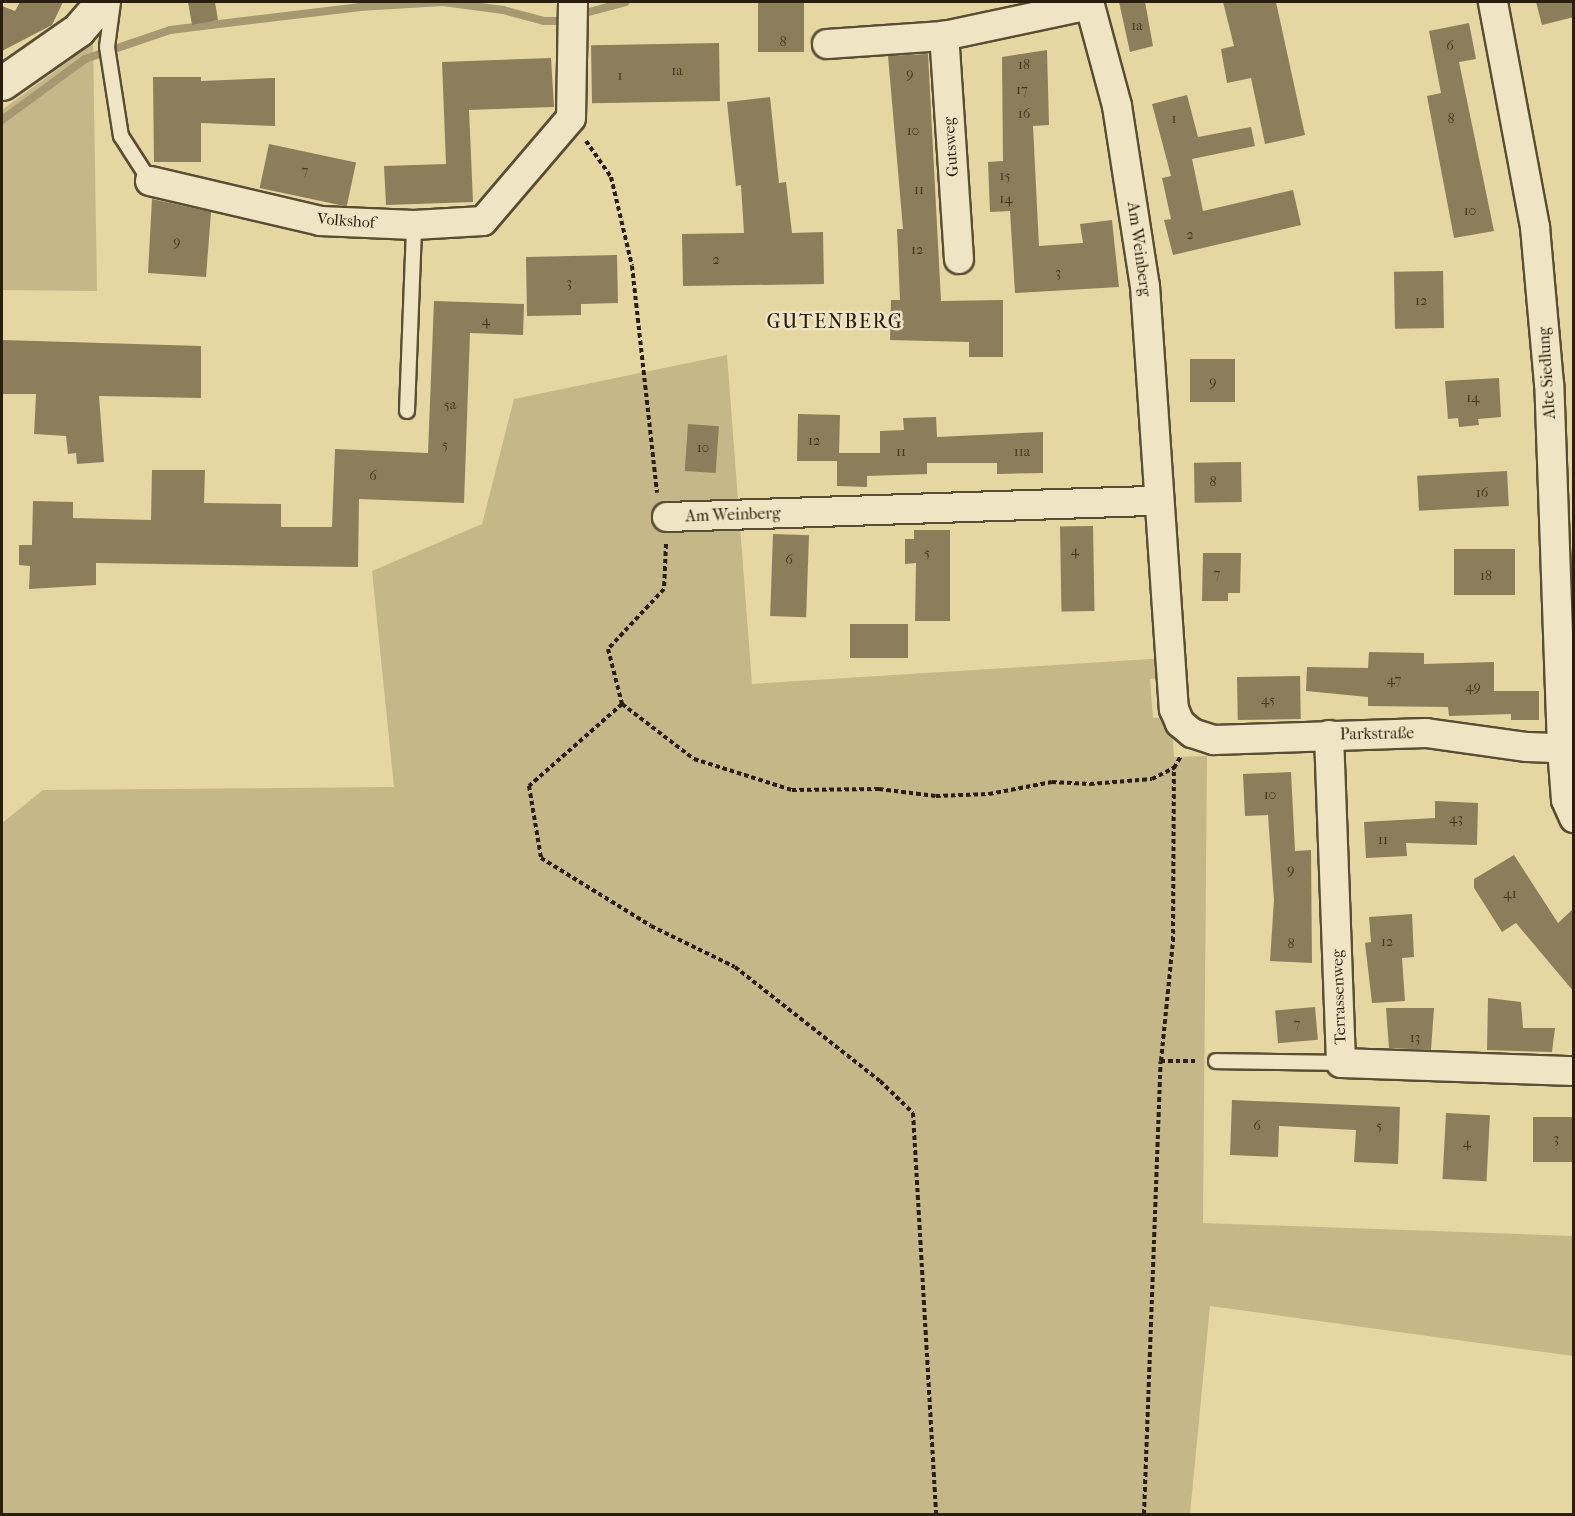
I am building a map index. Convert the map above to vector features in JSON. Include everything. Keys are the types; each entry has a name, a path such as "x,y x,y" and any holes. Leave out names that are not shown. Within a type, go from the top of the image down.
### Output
{"street":[{"path":"2,82 78,30 102,2"},
{"path":"571,118 573,2"},
{"name":"Alte Siedlung","path":"1493,2 1535,227 1549,384 1568,748"},
{"path":"827,44 944,36 1089,3"},
{"name":"Am Weinberg","path":"1089,3 1117,106 1145,286 1174,709 1180,723 1192,734"},
{"name":"Gutsweg","path":"944,36 959,259"},
{"name":"Volkshof","path":"150,181 320,221 414,225 483,221 571,118"},
{"name":"Am Weinberg","path":"667,517 1159,501"},
{"name":"Parkstraße","path":"1192,734 1214,740 1426,733 1527,747 1568,748"},
{"name":"Terrassenweg","path":"1329,735 1341,1063 1574,1071"},
{"path":"1568,748 1566,800 1574,818"}],"lane":[{"name":"Volkshof","path":"113,2 107,46 121,136 150,181"},
{"path":"407,411 414,225"},
{"path":"1216,1061 1341,1063"}],"path":[{"path":"571,118 612,177 634,277 656,491 667,517 664,590 608,649 622,704 694,759 792,790 879,789 936,796 989,794 1052,783 1090,784 1152,778 1174,768"},
{"path":"622,704 530,786 541,858 651,926 735,967 880,1081 913,1113 936,1515"},
{"path":"1144,1515 1161,1061 1173,941 1174,768 1192,734"},
{"path":"1161,1061 1216,1061"}],"shaded area":[{"path":"93,43 97,291 2,290 2,110"},
{"path":"727,355 752,684 1166,658 1168,677 1150,679 1153,718 1171,717 1174,757 1207,756 1203,1223 1573,1236 1573,1356 1210,1306 1190,1514 2,1514 2,823 43,790 394,787 372,571 482,524 514,399"}],"building":[{"path":"20,2 63,2 52,25 2,51 2,6 15,11"},
{"path":"188,2 215,2 218,20 192,25"},
{"path":"758,2 804,2 804,52 758,52"},
{"path":"1119,2 1145,2 1153,46 1130,52"},
{"path":"1223,2 1276,2 1305,135 1265,144 1251,78 1227,83 1221,49 1234,46"},
{"path":"1536,2 1574,2 1574,17 1542,25"},
{"path":"1469,23 1476,59 1459,62 1494,231 1454,238 1427,96 1441,93 1429,31"},
{"path":"719,43 720,101 592,103 591,45"},
{"path":"1047,50 1049,125 1033,126 1039,246 1083,243 1080,224 1112,220 1119,287 1015,293 1010,211 990,212 988,162 1003,161 1002,57"},
{"path":"928,54 941,301 1003,300 1003,357 969,357 969,342 890,340 891,300 900,300 897,229 903,229 888,56"},
{"path":"551,58 554,107 469,110 473,202 386,205 384,166 446,164 442,62"},
{"path":"153,77 201,77 201,81 275,78 275,126 201,123 201,162 154,162"},
{"path":"1187,95 1198,137 1251,127 1255,146 1192,159 1203,211 1293,190 1301,225 1173,255 1164,220 1171,219 1162,178 1171,176 1152,104"},
{"path":"770,97 779,183 786,182 792,233 823,232 824,284 683,286 682,234 744,233 741,185 736,186 727,102"},
{"path":"269,144 356,163 347,207 260,188"},
{"path":"152,199 211,212 206,277 148,273"},
{"path":"617,255 618,303 581,304 581,315 527,316 526,257"},
{"path":"1443,271 1444,328 1395,329 1394,272"},
{"path":"434,301 524,304 523,335 470,333 464,503 359,499 358,567 96,563 96,585 29,589 30,566 19,565 19,545 32,545 33,501 73,502 73,518 151,520 152,470 205,470 204,503 281,504 281,527 332,527 335,449 428,453"},
{"path":"2,340 201,346 201,398 99,396 104,462 77,464 76,453 68,454 66,436 34,434 36,394 2,394"},
{"path":"1190,359 1235,359 1235,402 1190,402"},
{"path":"1499,378 1501,417 1478,419 1479,425 1459,427 1458,418 1448,419 1445,381"},
{"path":"798,414 840,415 839,453 880,453 880,431 904,430 903,418 936,417 937,437 1043,432 1043,473 997,474 997,463 927,463 927,474 867,476 867,487 837,486 837,461 797,461"},
{"path":"688,424 719,426 716,473 685,471"},
{"path":"1241,462 1242,502 1195,503 1194,463"},
{"path":"1507,471 1509,506 1419,511 1417,476"},
{"path":"1093,526 1094,611 1061,612 1060,527"},
{"path":"914,530 950,530 950,621 915,621 916,563 905,564 905,539 914,539"},
{"path":"773,534 809,535 806,617 770,616"},
{"path":"1454,549 1515,549 1515,595 1454,595"},
{"path":"1203,553 1241,553 1240,593 1228,593 1228,601 1202,601"},
{"path":"850,624 908,624 908,658 850,658"},
{"path":"1369,652 1424,653 1424,664 1494,662 1494,691 1539,691 1539,720 1511,720 1511,714 1449,716 1448,707 1368,706 1368,697 1306,691 1307,667 1368,668"},
{"path":"1300,676 1301,719 1238,720 1237,677"},
{"path":"1291,772 1295,851 1311,850 1312,963 1270,961 1274,900 1268,815 1245,816 1243,774"},
{"path":"1435,801 1478,803 1477,845 1406,843 1407,856 1366,858 1364,822 1435,818"},
{"path":"1514,855 1558,923 1574,908 1574,992 1516,923 1502,932 1474,888 1474,879"},
{"path":"1412,914 1414,957 1402,958 1405,1001 1372,1003 1365,943 1371,942 1369,917"},
{"path":"1488,998 1521,1002 1523,1028 1555,1028 1552,1052 1487,1050"},
{"path":"1315,1007 1318,1040 1278,1043 1275,1010"},
{"path":"1386,1008 1434,1008 1431,1050 1389,1048"},
{"path":"1232,1100 1400,1107 1398,1164 1354,1162 1356,1130 1279,1126 1278,1157 1230,1155"},
{"path":"1446,1113 1490,1115 1486,1181 1443,1179"},
{"path":"1533,1117 1574,1117 1574,1162 1533,1162"}],"waterway":[{"path":"2,120 85,59 170,30 359,7 443,2 503,10 544,21 558,21"},
{"path":"585,13 626,2"}],"district":[{"name":"GUTENBERG","path":"835,321"}]}
